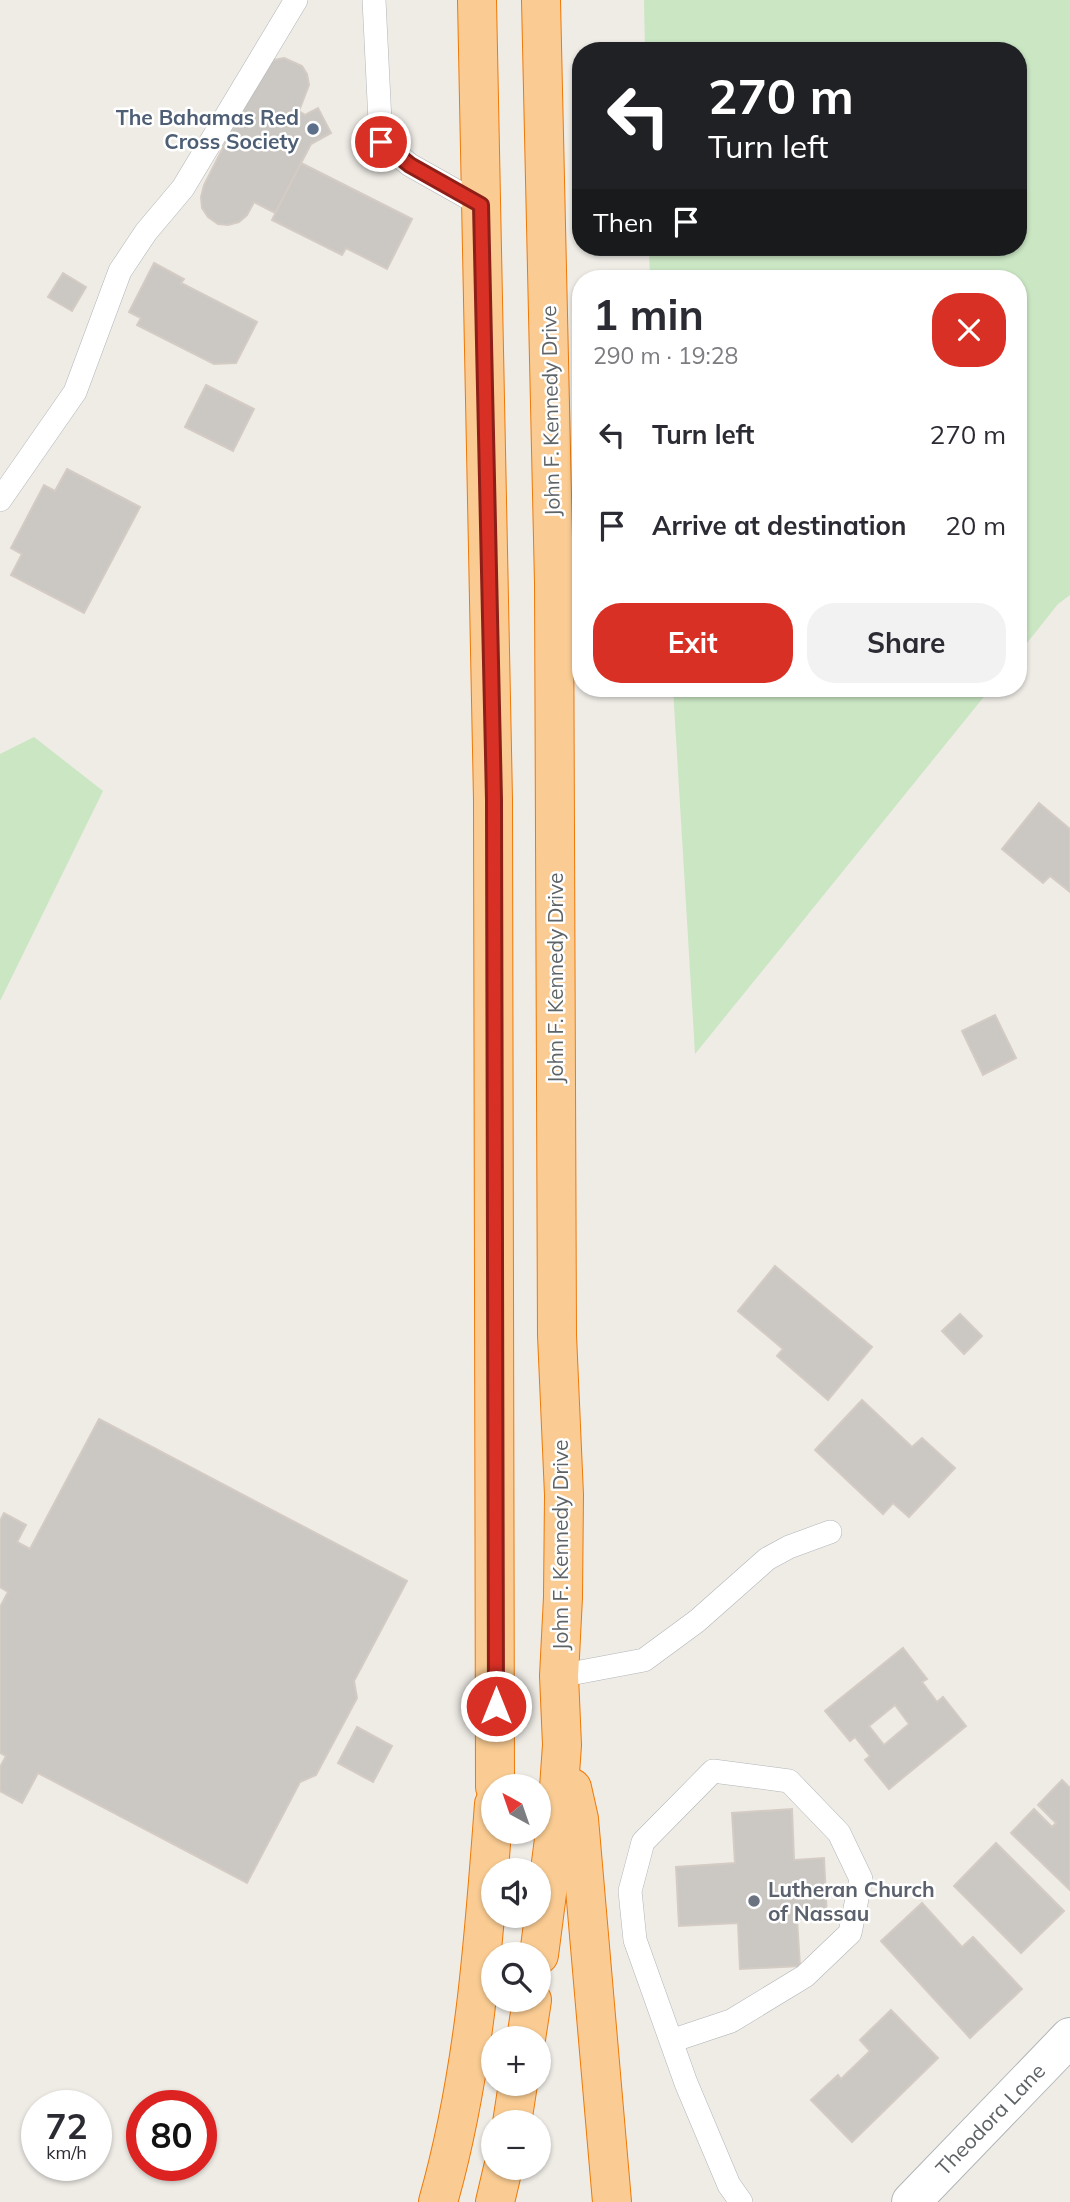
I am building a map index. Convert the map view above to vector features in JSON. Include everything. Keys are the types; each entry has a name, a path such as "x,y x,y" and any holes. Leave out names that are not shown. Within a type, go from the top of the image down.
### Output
{"highway":[{"path":"477,0 494,800 495,1774"},
{"name":"John F. Kennedy Drive","path":"541,0 554,597 556,1335 564,1495 563,1597 558,1676 562,1745 557,1816 541,1942"},
{"path":"562,1745 579,1819 612,2202"},
{"path":"438,2202 456,2138 482,1964 491,1844"},
{"path":"495,2202 500,2180"}],"street":[{"name":"Theodora Lane","path":"911,2202 1070,2037"}],"lane":[{"path":"0,500 75,392 120,271 146,232 183,188 296,0"},
{"path":"374,0 381,142 410,165 481,205"},
{"path":"558,1676 644,1660 697,1621 768,1559 789,1546 830,1532"},
{"path":"671,2041 731,2021 805,1976 850,1933 861,1879 839,1833 789,1781 713,1771 643,1842 630,1891 635,1940 671,2041 729,2185 741,2202"}],"green space":[{"path":"644,0 1070,0 1070,595 1058,604 1027,643 1027,270 650,270 649,256 1027,256 1027,42 645,42"},
{"path":"674,697 984,697 695,1054"},
{"path":"34,737 103,791 0,1001 0,754"}],"building":[{"path":"284,58 302,66 307,74 309,85 299,111 305,115 318,108 331,133 311,144 275,213 254,202 247,215 239,222 218,224 208,217 202,208 204,185 264,67 274,60"},
{"path":"301,163 412,219 387,269 346,248 342,255 272,220"},
{"path":"154,263 184,279 181,283 257,322 236,363 214,364 137,325 141,318 129,312"},
{"path":"63,273 86,287 72,311 48,297"},
{"path":"206,385 254,409 233,451 185,427"},
{"path":"67,469 140,507 84,613 11,575 22,554 11,548 44,485 55,491"},
{"path":"1039,803 1070,829 1070,892 1050,876 1043,883 1002,849"},
{"path":"995,1015 1016,1058 983,1075 962,1031"},
{"path":"775,1266 872,1347 828,1400 777,1356 783,1349 738,1311"},
{"path":"960,1314 982,1336 964,1354 942,1331"},
{"path":"862,1400 912,1447 922,1438 955,1468 909,1517 893,1503 883,1514 815,1450"},
{"path":"99,1419 407,1581 354,1681 357,1698 316,1775 300,1782 247,1883 38,1773 22,1803 0,1791 0,1767 6,1756 0,1753 0,1607 8,1592 0,1587 0,1521 4,1513 26,1525 17,1542 30,1549"},
{"path":"903,1648 927,1679 922,1682 937,1702 943,1697 966,1726 889,1789 865,1760 870,1756 855,1737 850,1741 825,1711","holes":["895,1705 909,1724 884,1745 869,1726"]},
{"path":"357,1727 392,1746 373,1782 338,1763"},
{"path":"1062,1780 1070,1788 1070,1890 1011,1833 1034,1809 1052,1827 1056,1823 1038,1805"},
{"path":"792,1809 794,1860 824,1858 827,1918 797,1919 800,1966 740,1969 738,1923 679,1926 676,1867 735,1863 732,1813"},
{"path":"996,1843 1064,1911 1021,1953 954,1886"},
{"path":"922,1903 962,1947 973,1937 1022,1989 970,2038 881,1941"},
{"path":"891,2010 938,2058 852,2142 811,2100 838,2075 841,2079 870,2051 860,2040"}],"place":[{"name":"The Bahamas Red Cross Society","path":"313,129"},
{"name":"Lutheran Church of Nassau","path":"754,1901"}],"route":[{"path":"381,142 410,165 481,205 494,800 496,1706"}]}
